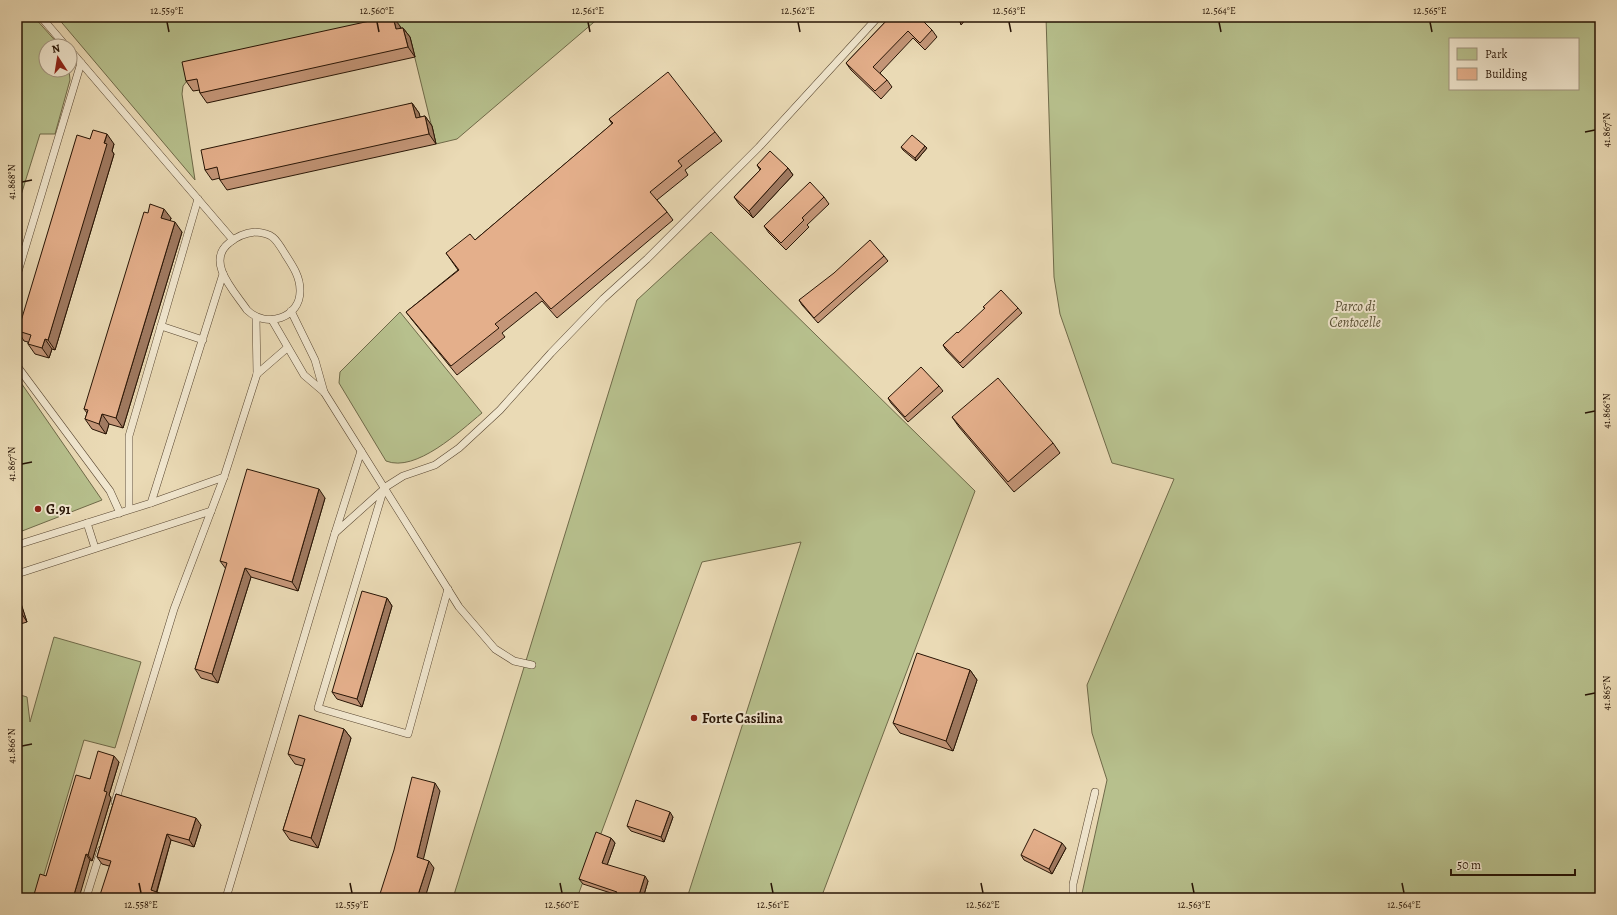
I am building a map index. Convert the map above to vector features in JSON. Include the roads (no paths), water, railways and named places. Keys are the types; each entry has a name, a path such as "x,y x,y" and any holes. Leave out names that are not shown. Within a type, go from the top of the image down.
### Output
{"lane":[{"path":"41,17 59,38"},
{"path":"335,533 384,488 403,476 435,465 459,448 500,410 551,353 603,299 647,259 759,147 878,17"},
{"path":"78,59 233,240"},
{"path":"17,275 81,63"},
{"path":"129,510 129,436 198,199"},
{"path":"255,232 269,234 278,241 297,272 300,281 301,291 299,300 292,310 283,316 272,320 261,320 247,310 223,274 219,262 225,246 233,240 247,233 255,232"},
{"path":"151,502 223,274"},
{"path":"292,310 315,360 324,392 459,607 495,649 514,661 532,665"},
{"path":"114,807 174,609 224,477 257,374 256,317"},
{"path":"272,320 304,375 324,392"},
{"path":"161,326 203,340"},
{"path":"257,374 287,348"},
{"path":"17,366 110,491 120,513"},
{"path":"226,898 361,451"},
{"path":"17,545 120,513 224,477"},
{"path":"384,488 318,708 408,734 448,589"},
{"path":"17,574 211,511"},
{"path":"87,523 94,548"},
{"path":"1073,898 1073,884 1095,792"},
{"path":"86,898 102,845"}],"place":[{"name":"G.91","path":"38,509"},
{"name":"Forte Casilina","path":"694,718"}],"park label":[{"name":"Parco di Centocelle","path":"1355,314"}]}
